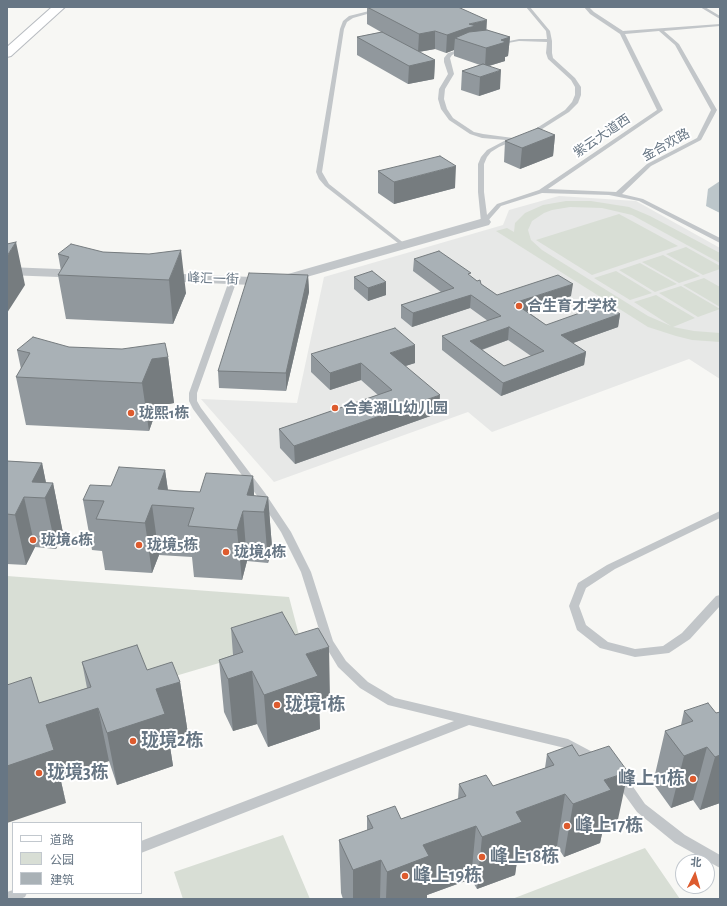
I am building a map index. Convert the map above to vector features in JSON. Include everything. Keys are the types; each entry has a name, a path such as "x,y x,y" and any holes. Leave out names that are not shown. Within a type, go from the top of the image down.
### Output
{"main road":[{"path":"38,10 57,8"},
{"path":"7,53 57,8"},
{"path":"7,38 18,28"}],"street":[{"name":"峰汇一街","path":"148,277 275,282 484,222"},
{"path":"7,271 101,275"}],"lane":[{"path":"390,7 351,17 345,21 342,28 319,172 328,185 403,245"},
{"path":"484,222 481,192 481,164 489,151 497,146 538,131 567,111 575,103 578,95 578,87 574,79 551,59 549,53 550,41 548,31 528,7"},
{"path":"586,7 592,13 622,33 720,25"},
{"path":"703,7 709,7"},
{"path":"703,7 720,18"},
{"name":"金合欢路","path":"618,194 648,165 699,139 714,110 677,44 660,30"},
{"name":"紫云大道西","path":"484,222 499,205 541,191 660,110 622,33"},
{"path":"490,45 519,40 550,41"},
{"path":"474,47 457,51 450,54 447,58 446,62 450,68 451,74 442,89 441,99 444,108 451,119 472,132 482,136 513,140"},
{"path":"541,191 618,194 641,200 720,241"},
{"path":"233,280 193,393 193,402 262,495 286,532 306,572 328,642 342,664 364,685 392,702 568,744 606,766 623,782 641,808 680,839 720,862"},
{"path":"720,514 611,567 582,586 574,606 582,627 604,645 635,653 666,650 686,636 720,599"},
{"path":"142,847 470,720"},
{"path":"7,898 17,894"}],"shaded area":[{"path":"720,181 720,213 706,206 708,189"},
{"name":"合生育才学校","path":"559,196 636,201 720,248 720,379 689,359 492,432 468,412 274,482 201,399 297,403 324,277 503,225 509,210"}],"green space":[{"path":"566,201 591,201 629,207 650,216 720,253 720,263 632,215 602,208 570,207 552,210 544,213 532,221 528,230 531,240 542,250 648,316 671,326 634,302 656,295 695,318 673,327 694,331 720,333 720,342 692,340 648,327 496,231 507,228 514,232 515,223 525,213 543,205"},
{"path":"619,214 678,246 592,275 536,240"},
{"path":"686,247 720,266 720,269 703,275 666,254"},
{"path":"663,255 700,276 679,283 642,262"},
{"path":"640,263 677,284 655,292 619,270"},
{"path":"616,271 652,293 630,300 594,278"},
{"path":"704,278 720,287 720,307 683,285"},
{"path":"681,286 720,309 698,317 659,293"},
{"path":"7,576 289,597 300,639 7,726"},
{"path":"283,835 310,899 183,899 174,872"},
{"path":"645,848 675,892 675,894 680,899 512,899"}],"building":[{"path":"367,7 458,7 487,20 469,24 476,26 447,35 435,31 419,34"},
{"path":"487,30 510,37 501,40 506,42 486,48 455,38 469,32"},
{"path":"382,32 435,60 409,66 357,37"},
{"path":"483,64 501,70 480,77 462,71"},
{"path":"538,128 555,135 522,148 505,141"},
{"path":"440,156 456,166 394,182 378,171"},
{"path":"16,242 7,256 7,244"},
{"path":"71,244 103,252 149,254 181,250 169,280 58,275 69,257 58,254"},
{"path":"439,251 471,273 468,274 477,281 480,280 481,284 497,295 558,275 573,284 514,303 546,325 605,304 620,314 561,335 586,352 503,383 442,336 501,316 471,295 413,313 401,305 454,288 414,259","holes":["509,327 544,351 504,366 470,341"]},
{"path":"372,271 386,282 368,288 354,277"},
{"path":"249,273 308,275 286,373 218,371"},
{"path":"395,328 415,345 390,353 440,395 294,446 279,429 392,390 361,363 330,373 311,354"},
{"path":"33,337 69,347 122,349 165,343 168,357 152,359 142,383 16,377 30,353 17,350"},
{"path":"7,461 42,463 32,482 53,483 45,498 24,497 15,515 7,514"},
{"path":"119,467 165,470 158,489 179,491 200,492 206,473 253,476 247,495 268,497 264,512 243,511 237,530 188,526 194,508 152,505 145,523 96,519 104,501 83,500 90,485 111,486"},
{"path":"282,612 295,635 318,628 329,647 306,654 318,676 264,695 252,671 228,679 219,660 243,652 231,628"},
{"path":"137,645 147,670 172,662 180,682 156,689 165,714 107,733 98,708 46,725 54,750 7,766 7,685 31,677 39,703 91,687 82,662"},
{"path":"708,703 716,713 720,712 720,755 715,757 707,747 684,756 665,731 693,721 684,711"},
{"path":"572,745 579,756 609,746 628,772 604,780 611,790 573,804 565,794 516,812 522,822 482,837 476,826 423,845 429,856 387,872 381,860 353,870 339,840 373,828 367,816 395,806 401,819 466,796 459,784 486,775 493,786 554,765 547,754"}],"place":[{"name":"合生育才学校","path":"519,306"},
{"name":"合美湖山幼儿园","path":"335,408"},
{"name":"珑熙1栋","path":"131,413"},
{"name":"珑境6栋","path":"33,540"},
{"name":"珑境5栋","path":"139,545"},
{"name":"珑境4栋","path":"226,552"},
{"name":"珑境1栋","path":"277,705"},
{"name":"珑境2栋","path":"133,741"},
{"name":"珑境3栋","path":"39,773"},
{"name":"峰上11栋","path":"693,779"},
{"name":"峰上17栋","path":"567,826"},
{"name":"峰上18栋","path":"482,857"},
{"name":"峰上19栋","path":"405,876"}]}
